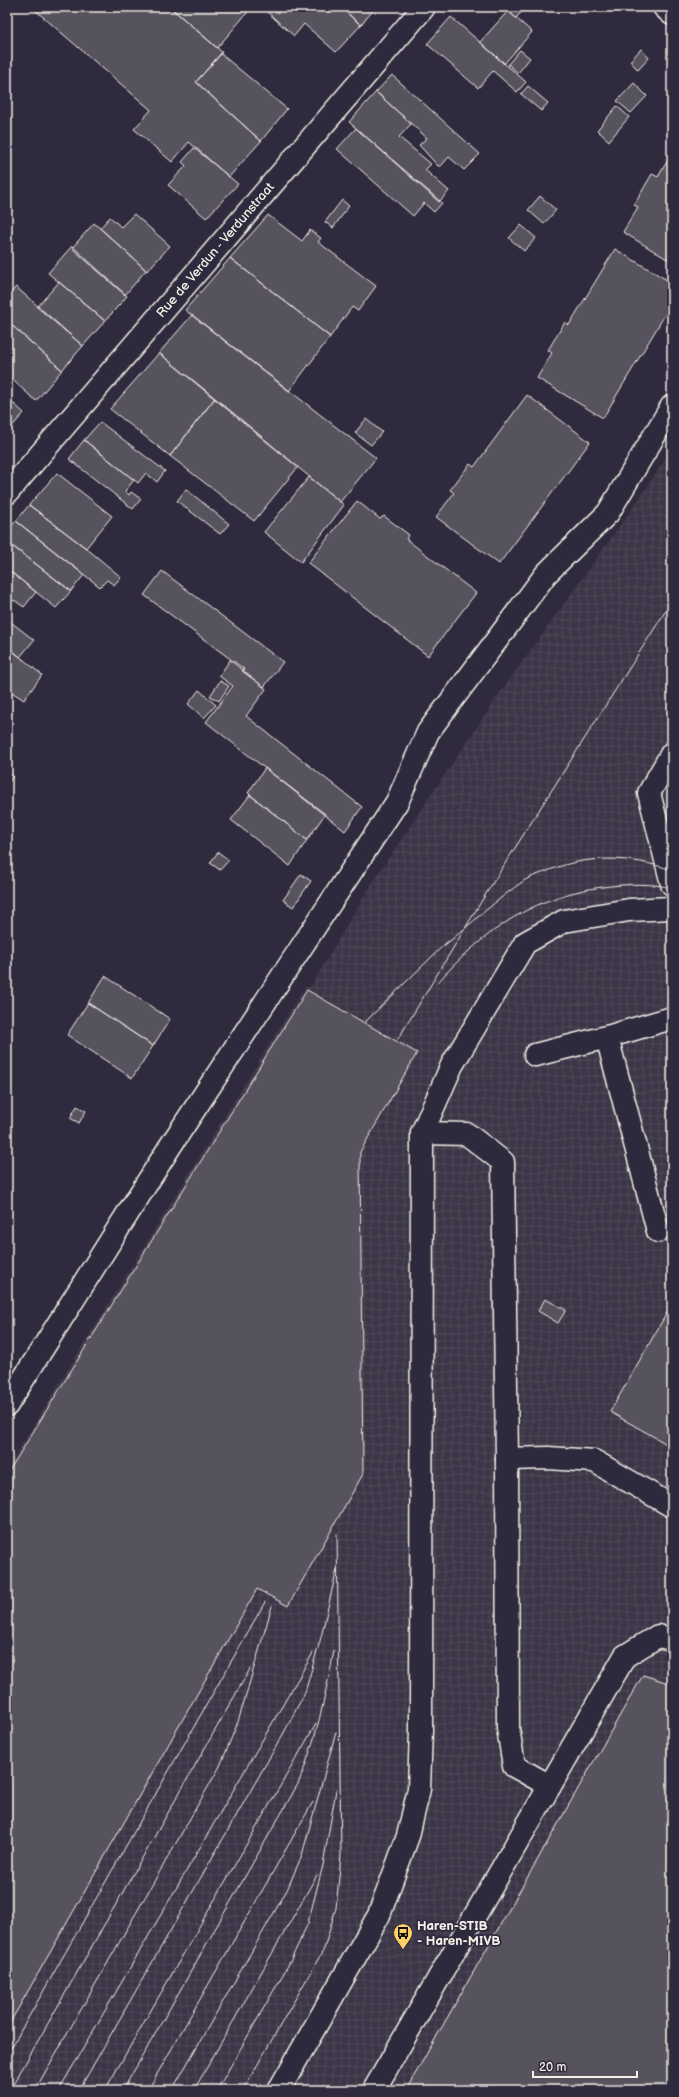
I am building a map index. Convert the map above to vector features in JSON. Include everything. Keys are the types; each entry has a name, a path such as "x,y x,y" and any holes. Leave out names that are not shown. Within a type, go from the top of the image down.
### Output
{"street":[{"name":"Rue de Verdun - Verdunstraat","path":"7,493 424,7"},
{"path":"664,7 672,14"},
{"path":"7,1405 169,1148 397,802 428,732 546,574 608,513 672,406"},
{"path":"672,753 649,793 672,884"},
{"path":"279,2090 379,1915 408,1836 419,1789 421,1730 422,1133 452,1065 525,943 564,921 629,910 672,908"},
{"path":"535,1056 672,1018"},
{"path":"607,1037 658,1231"},
{"path":"422,1133 467,1134 503,1162 510,1735 514,1766 550,1786"},
{"path":"507,1459 548,1458 594,1461 672,1506"},
{"path":"374,2090 625,1656 658,1636 672,1639"}],"shaded area":[{"path":"672,449 672,2090 7,2090 7,1468 304,988 311,986 370,886 495,700 632,509"}],"building":[{"path":"36,7 170,7 222,52 196,82 261,141 229,177 189,142 172,162 134,129 151,110 35,10"},
{"path":"170,7 252,7 217,48"},
{"path":"269,7 340,7 361,25 336,52 304,24 294,36 266,11"},
{"path":"340,7 376,7 361,25"},
{"path":"504,7 526,7 516,18"},
{"path":"508,11 532,32 504,64 480,42"},
{"path":"451,17 526,82 517,92 493,71 478,88 427,44"},
{"path":"641,49 649,58 638,70 630,61"},
{"path":"520,50 530,58 518,73 508,64"},
{"path":"221,54 287,109 261,141 196,82"},
{"path":"392,75 480,154 464,170 449,157 441,166 438,166 419,145 427,138 376,92"},
{"path":"634,83 647,96 631,113 617,101"},
{"path":"528,86 548,103 541,111 521,94"},
{"path":"376,92 411,124 399,137 431,164 425,170 449,191 439,202 349,122"},
{"path":"617,106 629,117 609,141 597,130"},
{"path":"356,128 442,203 434,212 424,203 413,216 337,149"},
{"path":"194,148 238,184 206,218 168,185 186,166 182,162"},
{"path":"672,153 672,262 623,232 638,207 634,205 652,174 658,177"},
{"path":"540,196 556,210 544,224 528,210"},
{"path":"342,200 349,206 333,228 325,222"},
{"path":"134,214 170,246 147,271 100,228 110,217 121,227"},
{"path":"268,215 302,241 310,230 321,238 318,242 376,286 358,311 352,307 330,337 230,258"},
{"path":"94,223 146,270 125,295 72,248"},
{"path":"521,225 536,238 524,251 509,238"},
{"path":"72,246 127,296 105,321 48,273"},
{"path":"615,249 672,283 672,303 603,418 537,378 552,353 548,350 565,322 569,325"},
{"path":"230,258 330,337 289,391 185,310"},
{"path":"59,282 105,321 83,346 37,307"},
{"path":"16,287 83,346 62,370 7,321 7,297"},
{"path":"192,315 376,458 340,502 159,353"},
{"path":"7,321 62,370 36,401 7,375 7,364 11,360 7,357"},
{"path":"159,353 215,398 170,456 110,409"},
{"path":"527,395 590,442 499,564 436,517 454,493 450,490 470,464 474,467"},
{"path":"7,398 24,413 7,432"},
{"path":"215,398 298,467 254,521 170,456"},
{"path":"366,419 382,432 371,445 355,433"},
{"path":"100,422 165,471 157,482 146,473 138,483 84,440"},
{"path":"84,440 134,480 125,491 129,495 131,492 141,499 133,509 69,459"},
{"path":"57,473 112,516 86,548 29,505"},
{"path":"309,477 344,505 301,562 264,532"},
{"path":"186,489 229,524 220,534 177,501"},
{"path":"357,501 380,519 384,516 409,535 406,539 476,593 428,656 308,563"},
{"path":"29,505 86,548 121,577 114,585 107,580 100,587 16,521"},
{"path":"16,521 84,575 71,591 7,542 7,531"},
{"path":"7,542 71,591 56,608 7,569"},
{"path":"7,569 36,592 24,607 14,600 7,608"},
{"path":"162,571 283,662 264,687 242,671 244,669 144,595"},
{"path":"7,619 34,640 20,657 7,646"},
{"path":"7,646 42,675 24,700 7,689"},
{"path":"230,660 266,689 246,716 362,807 345,831 206,722 233,686 219,676"},
{"path":"220,681 229,686 219,701 210,696"},
{"path":"199,690 216,705 204,718 188,704"},
{"path":"265,768 325,814 307,840 248,793"},
{"path":"7,772 13,776 7,785"},
{"path":"250,795 307,840 290,866 231,820"},
{"path":"218,852 229,860 220,870 210,863"},
{"path":"301,874 311,881 293,907 283,900"},
{"path":"105,976 170,1019 153,1046 88,1003"},
{"path":"307,990 417,1053 360,1152 363,1474 288,1606 257,1589 7,2028 7,1474"},
{"path":"88,1003 153,1046 132,1078 67,1035"},
{"path":"77,1106 86,1111 79,1123 70,1118"},
{"path":"545,1299 566,1310 558,1323 538,1311"},
{"path":"672,1304 672,1447 610,1412"},
{"path":"643,1675 672,1684 672,2090 406,2090"}],"tram line":[{"path":"398,1039 487,892 672,601"},
{"path":"445,945 494,903 525,880 561,866 576,862 608,859 640,862 672,870"},
{"path":"437,983 474,946 494,930 536,906 559,897 584,890 611,886 642,884 672,888"},
{"path":"365,1022 448,941"},
{"path":"243,2090 324,1949 336,1908 341,1856 337,1534"},
{"path":"79,2090 286,1729 305,1692 320,1641 337,1569"},
{"path":"7,2055 265,1602"},
{"path":"35,2090 220,1766 238,1722 272,1606"},
{"path":"123,2090 298,1784 315,1735 334,1651"},
{"path":"59,2090 313,1653"},
{"path":"10,2090 250,1669"},
{"path":"105,2090 316,1724"},
{"path":"172,2090 287,1890 302,1855 336,1732"},
{"path":"217,2090 290,1962 308,1923 323,1865 336,1790"},
{"path":"148,2090 313,1802"},
{"path":"194,2090 317,1875"}],"place":[{"name":"Haren-STIB - Haren-MIVB","path":"403,1950"}]}
